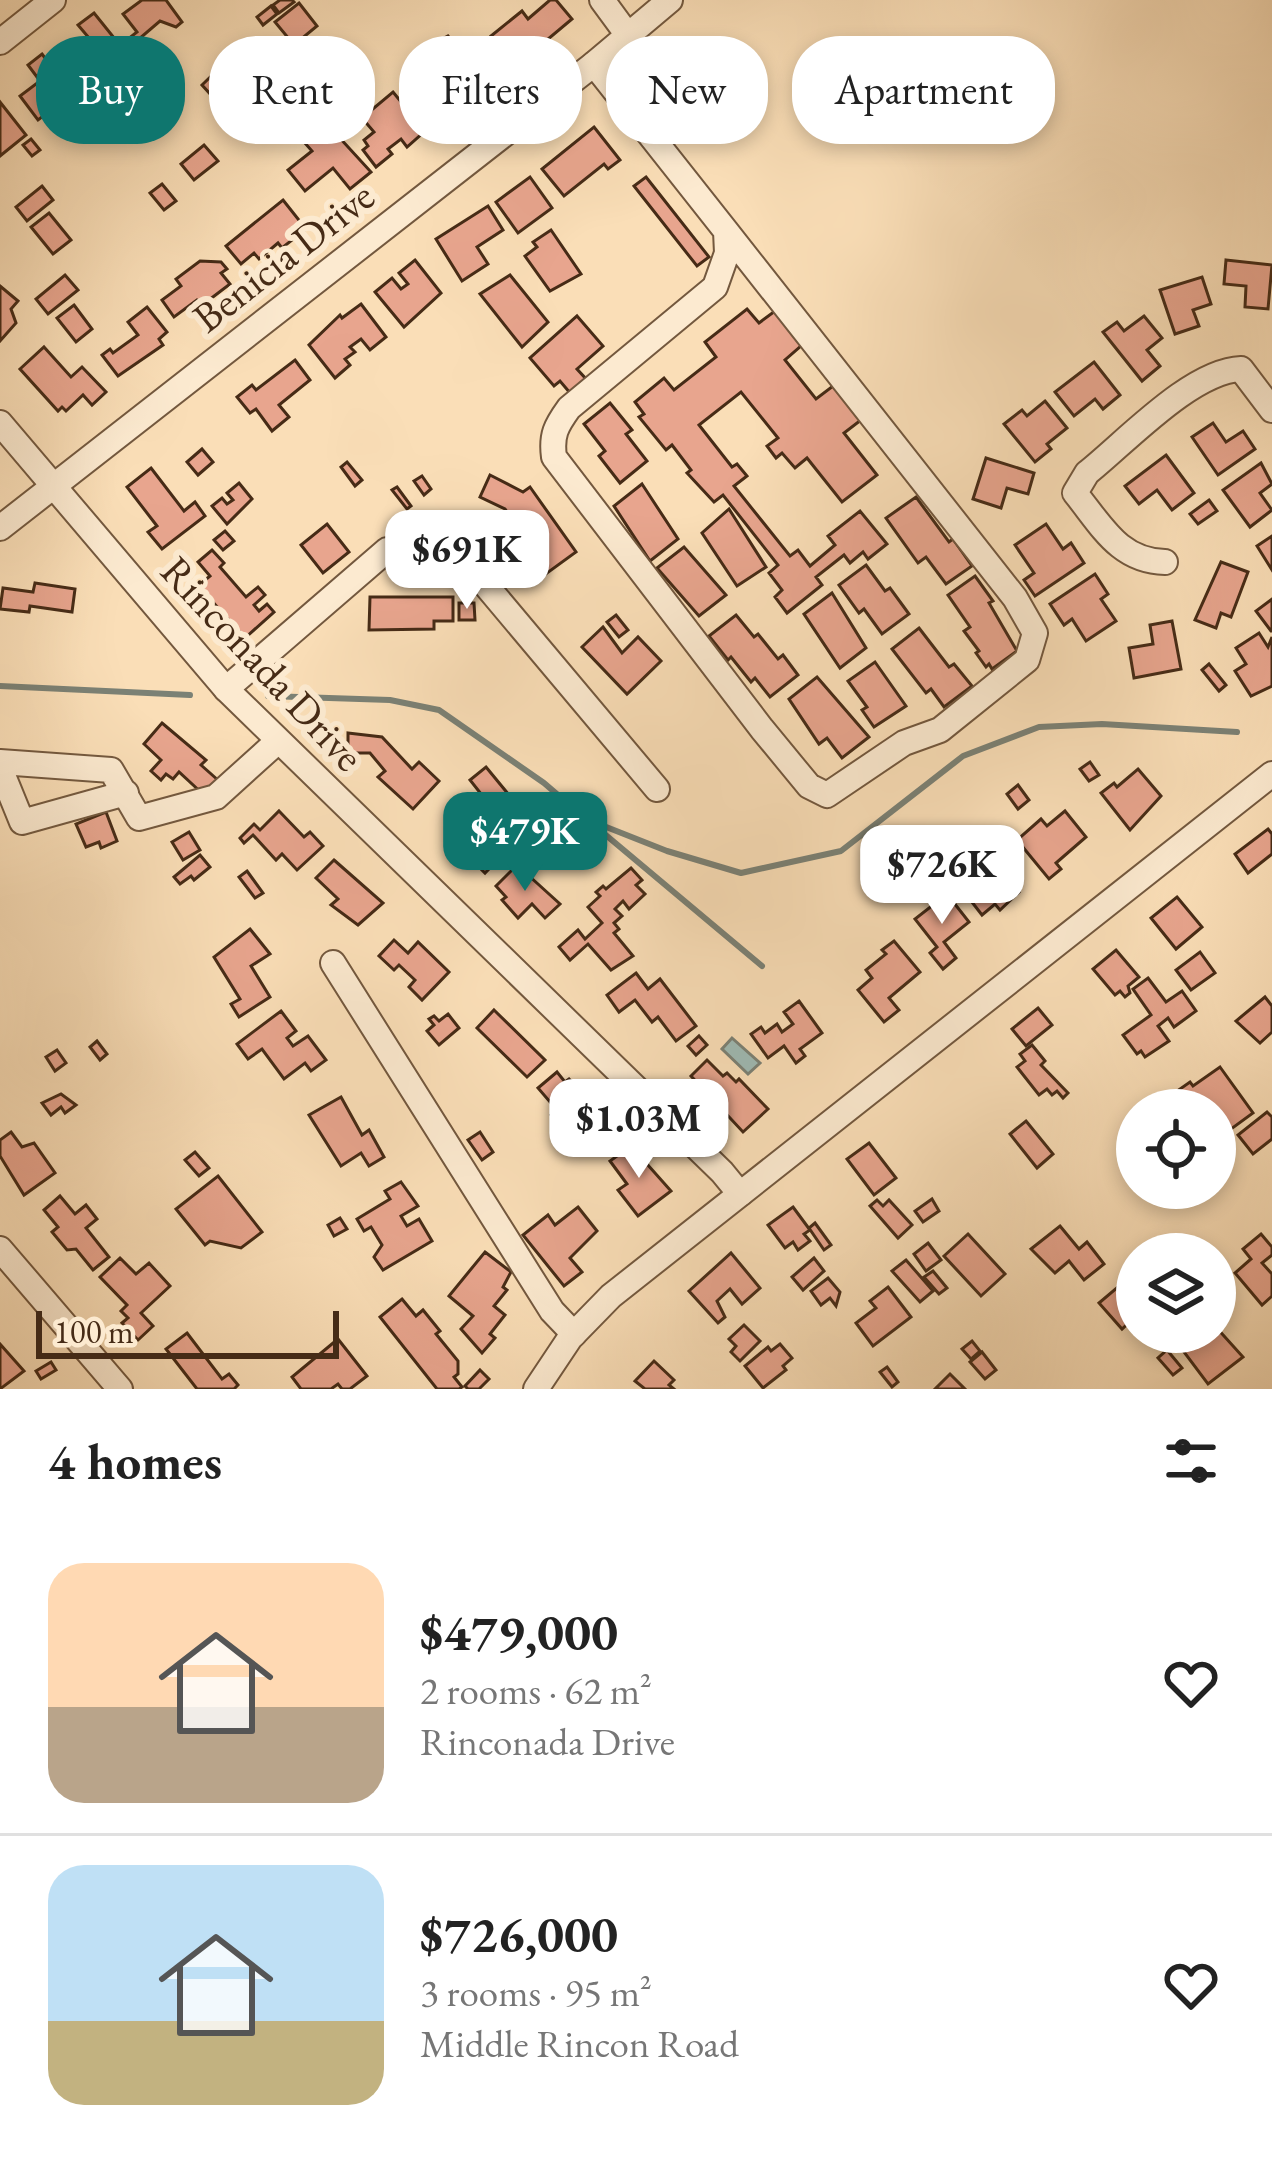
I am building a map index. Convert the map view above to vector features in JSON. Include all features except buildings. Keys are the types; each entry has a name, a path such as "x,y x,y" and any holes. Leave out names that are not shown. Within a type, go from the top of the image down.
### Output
{"street":[{"path":"0,42 53,0"},
{"path":"602,0 627,34"},
{"name":"Benicia Drive","path":"0,528 670,0"},
{"path":"594,64 726,231 1015,598 1035,634 1027,660 940,730 904,743 827,795 809,786 762,729 554,457 555,427 569,408 716,287 728,254 726,231"},
{"path":"1165,562 1143,561 1120,550 1075,493 1087,473 1198,382 1228,370 1241,369 1272,410"},
{"name":"Rinconada Drive","path":"0,424 226,689 722,1172 740,1195"},
{"path":"226,689 387,550 432,548 468,564 657,789"},
{"path":"126,793 22,822 0,765 111,770 126,793 139,818 216,797 278,741"},
{"path":"536,1389 574,1334 611,1296 1272,774"},
{"path":"333,963 552,1311 574,1334"},
{"path":"0,1250 120,1389"}],"water":[{"path":"732,1038 760,1063 748,1074 722,1049"}],"waterway":[{"path":"0,686 190,695"},
{"path":"268,696 390,700 439,710 544,783 586,819 741,873 841,851 963,756 1039,727 1102,724 1237,732"},
{"path":"595,826 762,966"}]}
